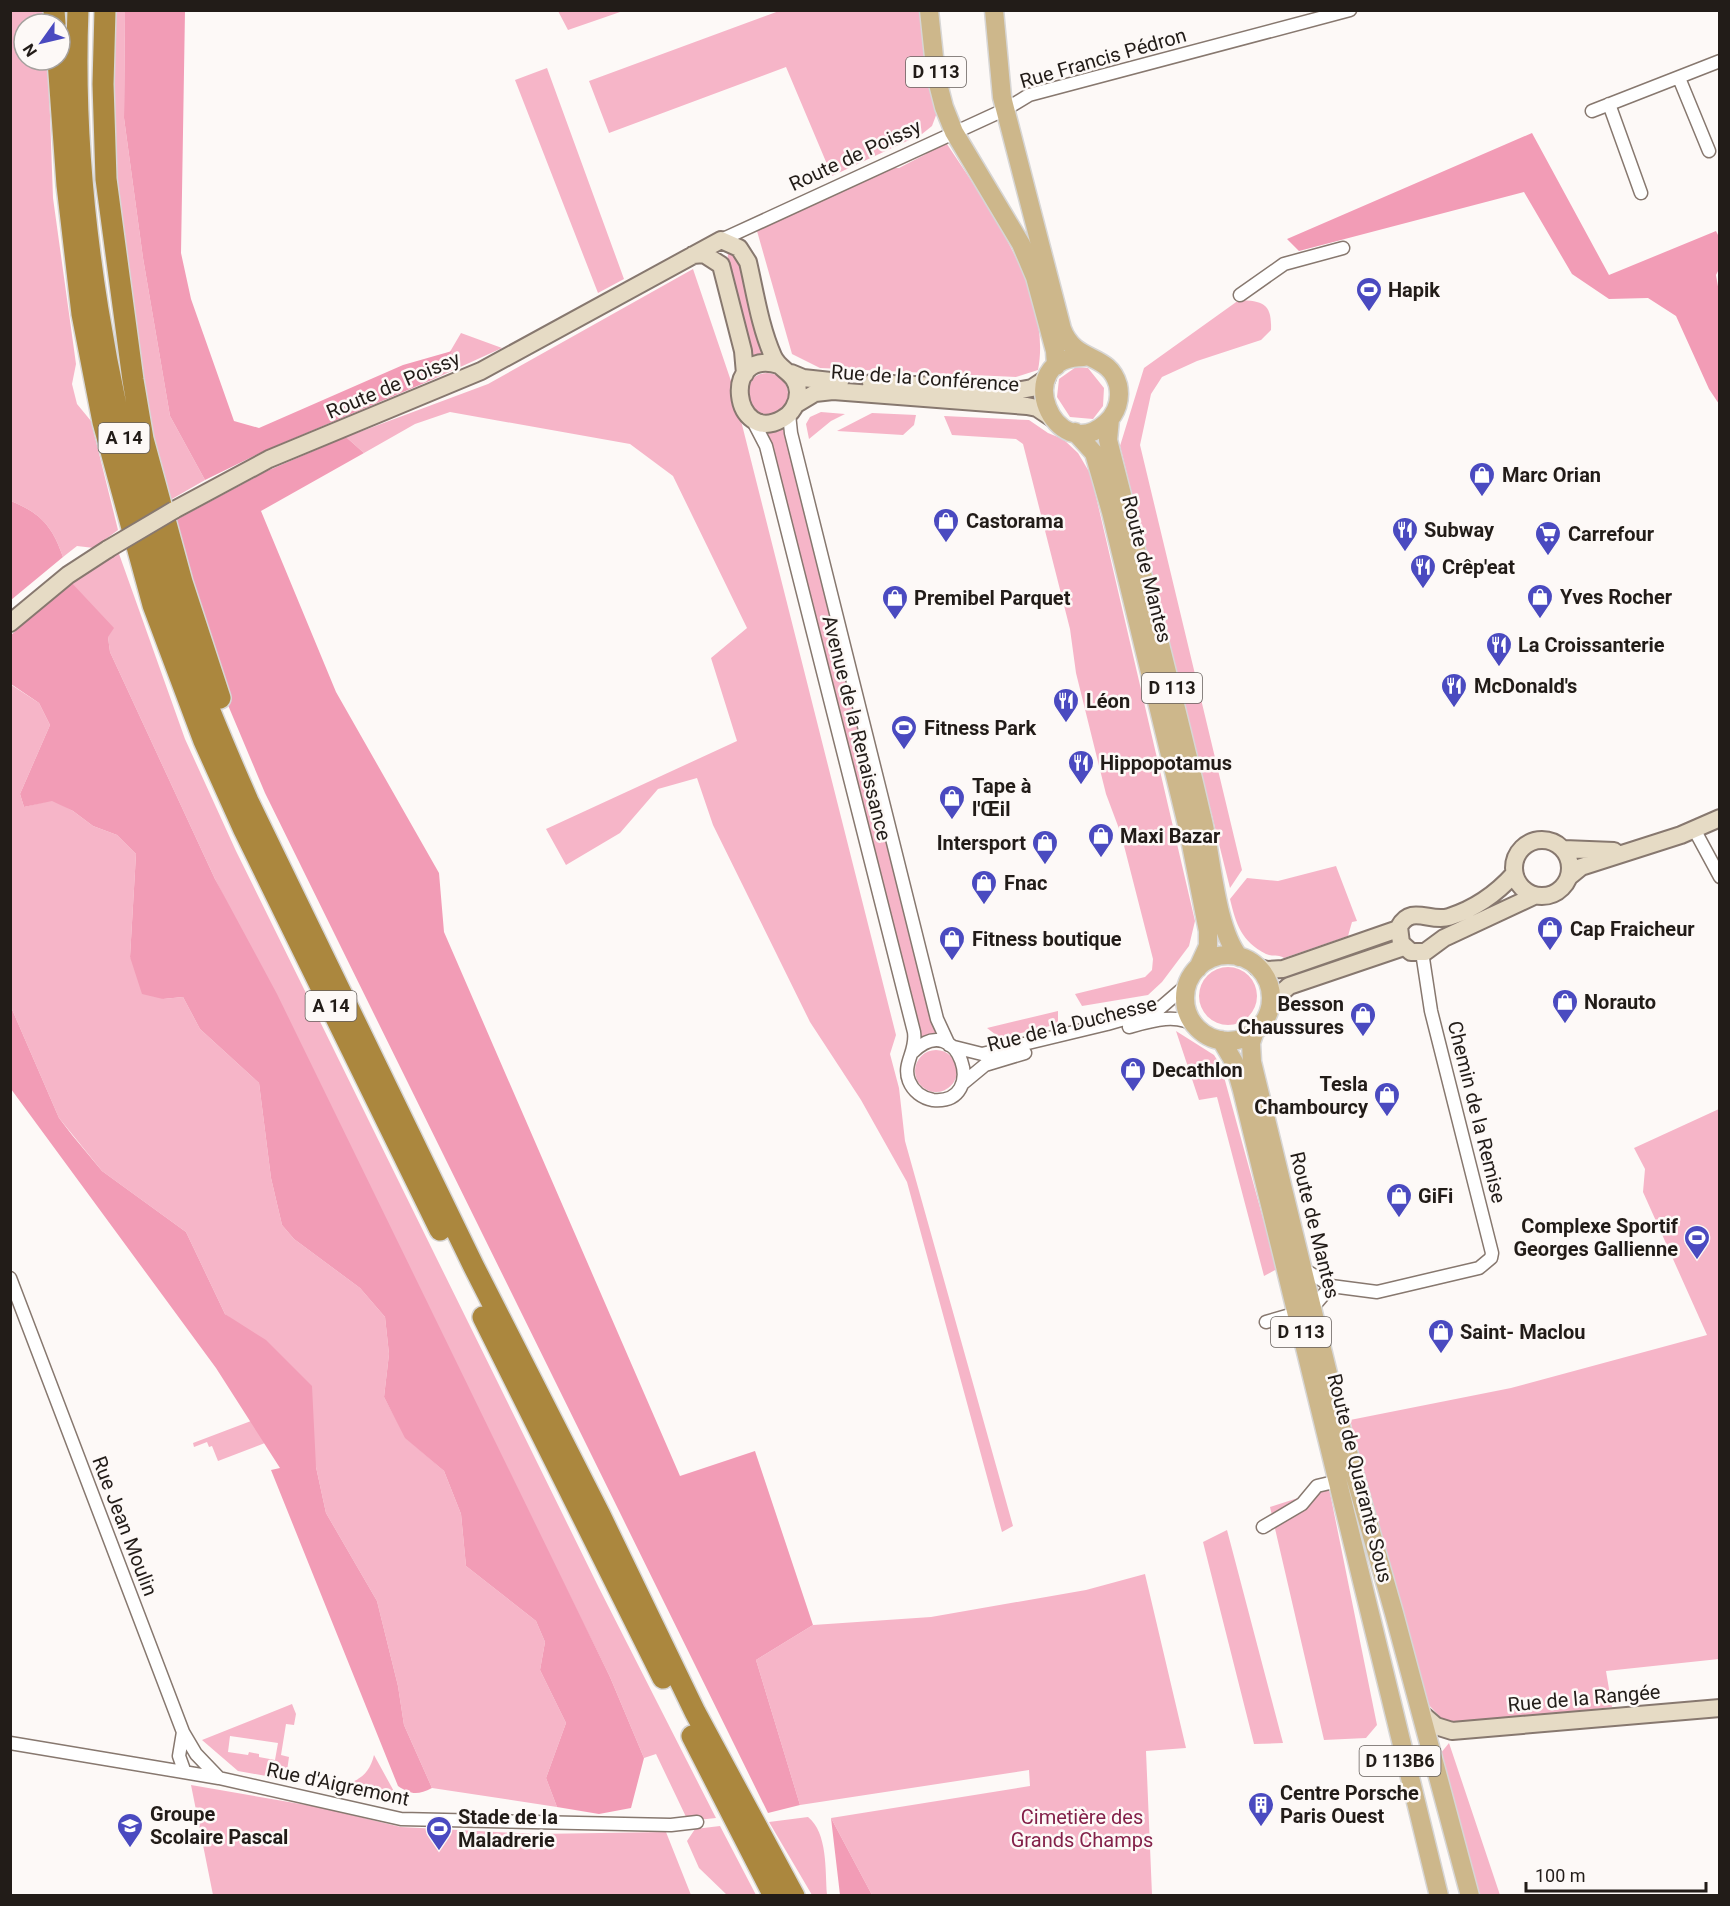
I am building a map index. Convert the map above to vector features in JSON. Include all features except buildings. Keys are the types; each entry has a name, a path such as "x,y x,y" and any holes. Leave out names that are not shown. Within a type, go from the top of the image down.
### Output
{"highway":[{"name":"A 14","path":"78,10 77,52 84,184 98,310 141,506 169,600 218,732 268,843 474,1267 600,1515 696,1712 794,1896"},
{"path":"105,10 103,84 106,179 143,439 182,582 227,720 263,811 268,843"},
{"name":"A 14","path":"59,72 67,185 82,314 104,422 125,511 153,605 204,741 244,830 462,1274 774,1896"}],"main road":[{"name":"D 113","path":"929,10 936,76 954,132 1021,244 1035,277 1055,351 1051,372"},
{"path":"994,10 999,75 1006,109 1062,329 1069,343 1084,357 1104,364 1116,379 1118,402 1110,419 1093,431 1075,432 1063,427 1052,418 1044,400 1051,372 1067,359 1084,357"},
{"name":"Route de Mantes","path":"1110,419 1108,440 1159,630 1210,850 1224,928 1239,957"},
{"name":"Route de Mantes","path":"1075,432 1094,453 1111,512 1188,829 1208,931 1208,946 1198,968"},
{"path":"1239,957 1257,967 1268,983 1271,1002 1267,1016 1255,1031 1239,1040 1221,1040 1205,1034 1197,1027 1187,1007 1188,984 1198,968 1215,958 1239,957"},
{"name":"Route de Mantes","path":"1255,1031 1251,1043 1254,1072 1302,1268 1304,1311 1342,1431"},
{"name":"Route de Quarante Sous","path":"1221,1040 1237,1070 1304,1311 1338,1481 1439,1896"},
{"name":"Route de Quarante Sous","path":"1342,1431 1470,1896"},
{"name":"Route de Quarante Sous","path":"1360,1497 1458,1896"},
{"name":"D 113B6","path":"1372,1627 1427,1896"}],"street":[{"name":"Rue Francis Pédron","path":"1006,109 1029,95 1350,10"},
{"path":"1592,111 1719,61"},
{"path":"1679,78 1709,152"},
{"path":"1609,104 1641,193"},
{"name":"Route de Poissy","path":"10,623 68,575 108,549 174,510 269,459 481,371 721,240 1006,109"},
{"path":"693,255 704,254 721,264 743,351 744,374 740,382 738,397 741,406 750,417 769,423 792,409 797,386 769,345 748,262 739,248 721,240"},
{"path":"1240,295 1284,264 1343,248"},
{"path":"744,374 760,364 785,369"},
{"name":"Rue de la Conférence","path":"785,369 826,381 1021,390 1032,388 1051,372"},
{"name":"Rue de la Conférence","path":"792,409 815,393 851,392 1027,406 1037,408 1052,418"},
{"name":"Avenue de la Renaissance","path":"792,409 792,439 938,1019 952,1046"},
{"name":"Avenue de la Renaissance","path":"750,417 762,432 766,446 914,1032 914,1052"},
{"path":"1630,851 1564,849 1548,840 1531,842 1518,854 1514,874 1495,894 1455,914 1437,919 1413,914 1404,919 1398,929 1399,939 1404,947 1414,953 1422,952 1443,938 1534,896 1549,896 1556,893 1581,867 1630,851 1694,829 1719,818"},
{"path":"1694,829 1719,877"},
{"path":"1564,849 1571,867 1570,876"},
{"path":"1514,874 1521,887 1534,896"},
{"path":"1257,967 1273,971 1283,969 1398,929"},
{"path":"1271,1002 1289,986 1404,947"},
{"name":"Chemin de la Remise","path":"1302,1268 1331,1286 1377,1292 1479,1268 1491,1258 1492,1253 1431,1011 1422,952"},
{"name":"Rue de la Duchesse","path":"952,1046 982,1054 1092,1029 1159,1008 1188,984"},
{"name":"Rue de la Duchesse","path":"962,1084 985,1065 1161,1019 1183,1020 1197,1027"},
{"path":"930,1042 952,1046 964,1064 962,1084 956,1092 942,1099 928,1099 919,1094 912,1088 907,1074 907,1065 914,1052 930,1042"},
{"name":"Rue Jean Moulin","path":"10,1278 183,1732 196,1754 219,1778"},
{"path":"1266,1322 1304,1311 1331,1286"},
{"path":"1263,1527 1302,1504 1317,1486 1338,1481"},
{"name":"Rue de la Rangée","path":"1452,1731 1719,1708"},
{"path":"1421,1713 1436,1726 1452,1731"},
{"path":"1432,1754 1438,1742 1452,1731"},
{"path":"183,1732 178,1756 183,1771"},
{"name":"Rue d'Aigremont","path":"10,1743 156,1769 183,1771 401,1819 671,1825 697,1822"},
{"path":"183,1771 196,1754"},
{"path":"156,1769 178,1756"}],"green space":[{"path":"10,11 45,11 12,12 12,72 48,72 53,198 76,364 72,384 77,404 91,421 118,530 94,548 77,546 63,557 54,536 44,522 30,510 11,501"},
{"path":"110,11 125,11 124,118 143,258 170,416 205,480 165,503 148,430 110,134"},
{"path":"558,11 623,11 568,30"},
{"path":"779,11 920,11 927,66 938,110 932,126 922,134 832,176 786,67 609,133 589,81"},
{"path":"547,68 624,279 598,293 515,80"},
{"path":"945,141 996,220 1026,280 1035,311 1040,341 1038,370 1016,377 820,368 792,354 757,231 886,168 899,168 926,154 928,147"},
{"path":"728,252 743,264 768,356 750,360 727,266"},
{"path":"693,269 731,381 896,1035 890,1054 899,1088 905,1141 1013,1526 1002,1532 907,1182 861,1100 810,1022 713,825 697,778 658,789 620,833 566,865 546,829 737,741 711,658 747,628 673,476 630,444 450,412 415,424 364,453 346,437 488,384"},
{"path":"1239,300 1255,301 1265,306 1270,314 1271,330 1261,340 1197,361 1162,377 1151,394 1140,445 1242,870 1230,888 1120,446 1144,368"},
{"path":"461,333 502,348 434,379"},
{"path":"1076,367 1088,368 1104,388 1103,406 1093,419 1070,417 1057,397 1059,379"},
{"path":"767,373 782,379 788,394 782,409 767,415 752,409 746,394 752,379"},
{"path":"821,412 845,414 831,421 809,439 806,424 810,417"},
{"path":"872,413 916,415 914,425 903,435 837,431"},
{"path":"944,416 1029,420 1048,433 1063,439 1078,453 1091,475 1195,921 1189,946 1162,982 1148,995 1082,1006 1075,994 1145,977 1152,970 1153,959 1121,834 1106,794 1076,673 1070,629 1023,444 1016,439 952,435"},
{"path":"781,421 936,1034 920,1038 765,424"},
{"path":"118,551 185,739 236,851 599,1588 716,1818 688,1821 656,1754 644,1758 610,1677 215,879 110,652 108,637 70,581"},
{"path":"10,684 39,703 50,725 20,794 24,807 52,800 73,811 93,826 117,835 136,854 130,957 163,999 183,997 200,1029 259,1083 271,1178 282,1225 294,1239 360,1288 385,1317 389,1354 384,1397 406,1438 444,1471 461,1514 466,1566 536,1621 545,1642 540,1670 566,1723 546,1778 557,1807 432,1788 404,1725 398,1686 377,1601 326,1513 316,1467 239,1325 225,1314 186,1232 102,1171 59,1118 11,1007"},
{"path":"1336,866 1357,921 1352,922 1348,936 1284,958 1266,954 1245,937 1237,924 1230,899 1247,878 1278,881"},
{"path":"1222,967 1234,967 1249,975 1257,990 1257,1002 1249,1017 1234,1025 1222,1025 1207,1017 1199,1002 1199,990 1207,975"},
{"path":"1058,1011 1058,1024 1000,1038 987,1028"},
{"path":"1176,1031 1214,1055 1221,1066 1277,1269 1264,1276 1217,1097 1199,1100"},
{"path":"936,1050 951,1056 957,1071 951,1086 936,1092 921,1086 915,1071 921,1056"},
{"path":"1719,1109 1719,1659 1606,1671 1612,1707 1484,1722 1445,1722 1426,1702 1350,1420 1511,1388 1707,1335 1643,1192 1645,1169 1634,1148"},
{"path":"251,1421 265,1443 218,1461 212,1446 209,1447 207,1442 194,1447 193,1443"},
{"path":"1329,1488 1377,1725 1366,1738 1324,1740 1270,1507"},
{"path":"1227,1530 1283,1743 1254,1744 1203,1542"},
{"name":"Cimetière des Grands Champs","path":"1145,1574 1186,1748 1146,1751 1152,1895 872,1895 831,1818 1030,1786 1029,1770 800,1805 756,1660 813,1625 931,1617 1086,1590"},
{"path":"292,1704 296,1714 294,1725 286,1724 281,1755 289,1757 287,1771 277,1778 238,1771 202,1740","holes":["230,1736 278,1743 275,1760 259,1757 259,1754 249,1752 248,1755 228,1752"]},
{"path":"1449,1743 1500,1895 1472,1895 1436,1759"},
{"path":"374,1755 402,1806 334,1786 360,1778 372,1763"},
{"name":"Stade de la Maladrerie","path":"191,1785 318,1807 401,1827 536,1834 666,1832 691,1895 213,1895"},
{"path":"808,1817 814,1824 822,1842 827,1895 812,1895 769,1822"},
{"path":"720,1826 756,1895 727,1895 699,1868 687,1841 695,1829"}],"shaded area":[{"path":"125,11 185,11 181,253 191,299 234,421 259,428 403,365 452,351 434,379 266,450 205,480 170,416 143,258 124,118"},
{"path":"1532,133 1609,275 1716,231 1720,239 1719,269 1716,275 1720,298 1719,404 1709,389 1676,316 1648,298 1609,299 1572,274 1524,192 1299,251 1287,239"},
{"path":"346,437 364,453 261,511 336,692 439,873 444,932 680,1476 755,1451 813,1625 756,1660 800,1805 768,1813 265,793 225,698 172,522 267,471"},
{"path":"11,501 30,510 44,522 54,536 63,557 11,600"},
{"path":"70,581 114,628 108,637 110,652 215,879 277,994 610,1677 644,1758 631,1808 599,1814 557,1807 546,1778 566,1723 540,1670 545,1642 536,1621 466,1566 461,1514 444,1471 405,1438 384,1397 389,1354 385,1317 360,1288 294,1239 282,1225 271,1178 259,1083 200,1029 183,997 163,999 142,994 130,957 136,854 117,835 93,826 73,811 52,801 24,807 20,794 50,725 39,703 11,684 10,636"},
{"path":"11,1007 59,1118 72,1135 102,1171 186,1232 225,1314 266,1340 312,1386 316,1467 326,1513 377,1601 398,1686 404,1725 432,1788 415,1793 398,1786 271,1470 280,1468 216,1368 11,1089"},
{"path":"831,1818 872,1895 840,1895"}],"place":[{"name":"Hapik","path":"1369,313"},
{"name":"Marc Orian","path":"1482,498"},
{"name":"Castorama","path":"946,544"},
{"name":"Subway","path":"1405,553"},
{"name":"Carrefour","path":"1548,557"},
{"name":"Crêp'eat","path":"1423,590"},
{"name":"Yves Rocher","path":"1540,620"},
{"name":"Premibel Parquet","path":"895,621"},
{"name":"La Croissanterie","path":"1499,668"},
{"name":"McDonald's","path":"1454,709"},
{"name":"Léon","path":"1066,724"},
{"name":"Fitness Park","path":"904,751"},
{"name":"Hippopotamus","path":"1081,786"},
{"name":"Tape à l'Œil","path":"952,821"},
{"name":"Maxi Bazar","path":"1101,859"},
{"name":"Intersport","path":"1045,866"},
{"name":"Fnac","path":"984,906"},
{"name":"Cap Fraicheur","path":"1550,952"},
{"name":"Fitness boutique","path":"952,962"},
{"name":"Norauto","path":"1565,1025"},
{"name":"Besson Chaussures","path":"1363,1038"},
{"name":"Decathlon","path":"1133,1093"},
{"name":"Tesla Chambourcy","path":"1387,1118"},
{"name":"GiFi","path":"1399,1219"},
{"name":"Complexe Sportif Georges Gallienne","path":"1697,1261"},
{"name":"Saint- Maclou","path":"1441,1355"},
{"name":"Centre Porsche Paris Ouest","path":"1261,1828"},
{"name":"Groupe Scolaire Pascal","path":"130,1849"},
{"name":"Stade de la Maladrerie","path":"439,1852"}]}
